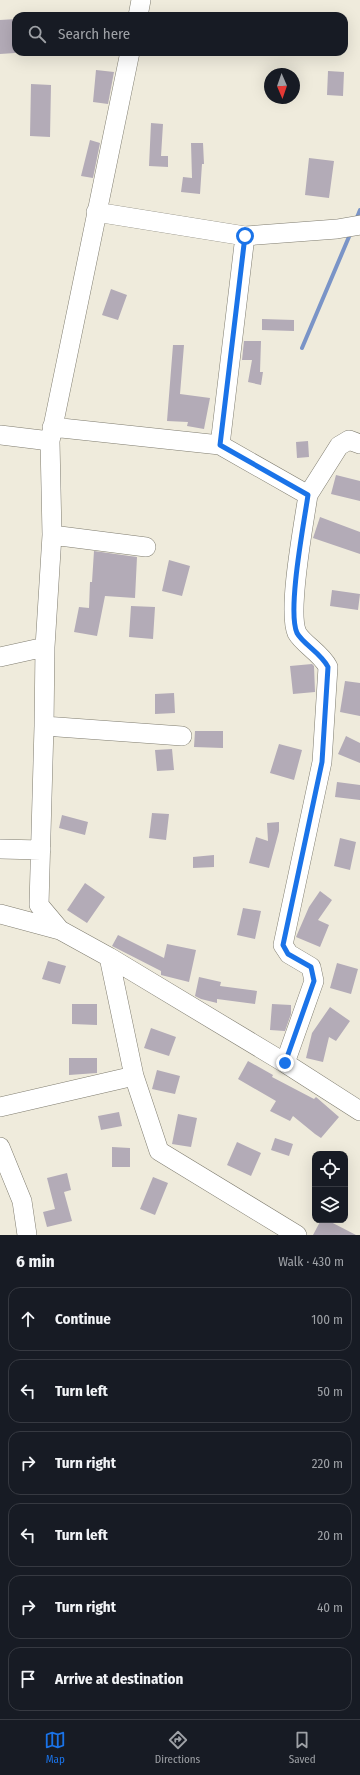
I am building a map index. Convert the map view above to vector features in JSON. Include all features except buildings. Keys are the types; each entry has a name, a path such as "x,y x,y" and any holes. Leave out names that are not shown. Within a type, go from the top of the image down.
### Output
{"street":[{"path":"139,12 141,0"},
{"path":"60,930 39,904 45,647 52,535 51,434 129,56"},
{"path":"96,212 245,236 337,229 360,225"},
{"path":"220,445 245,236"},
{"path":"0,435 51,434 220,445 308,495"},
{"path":"285,1063 314,981 311,967 288,954 283,945 322,762 328,667 324,660 298,633 293,613 308,495 339,446 349,440 360,444"},
{"path":"52,535 146,547"},
{"path":"0,657 45,647"},
{"path":"44,726 182,736"},
{"path":"0,849 41,850"},
{"path":"0,914 60,930 109,957 360,1110"},
{"path":"109,957 134,1076 158,1151 297,1235"},
{"path":"0,1107 134,1076"},
{"path":"0,1147 22,1201 27,1235"}],"waterway":[{"path":"356,220 360,210"},
{"path":"302,348 351,232"}],"route":[{"path":"245,236 220,445 308,495 293,613 298,633 324,660 328,667 322,762 283,945 288,954 311,967 314,981 285,1063"}]}
